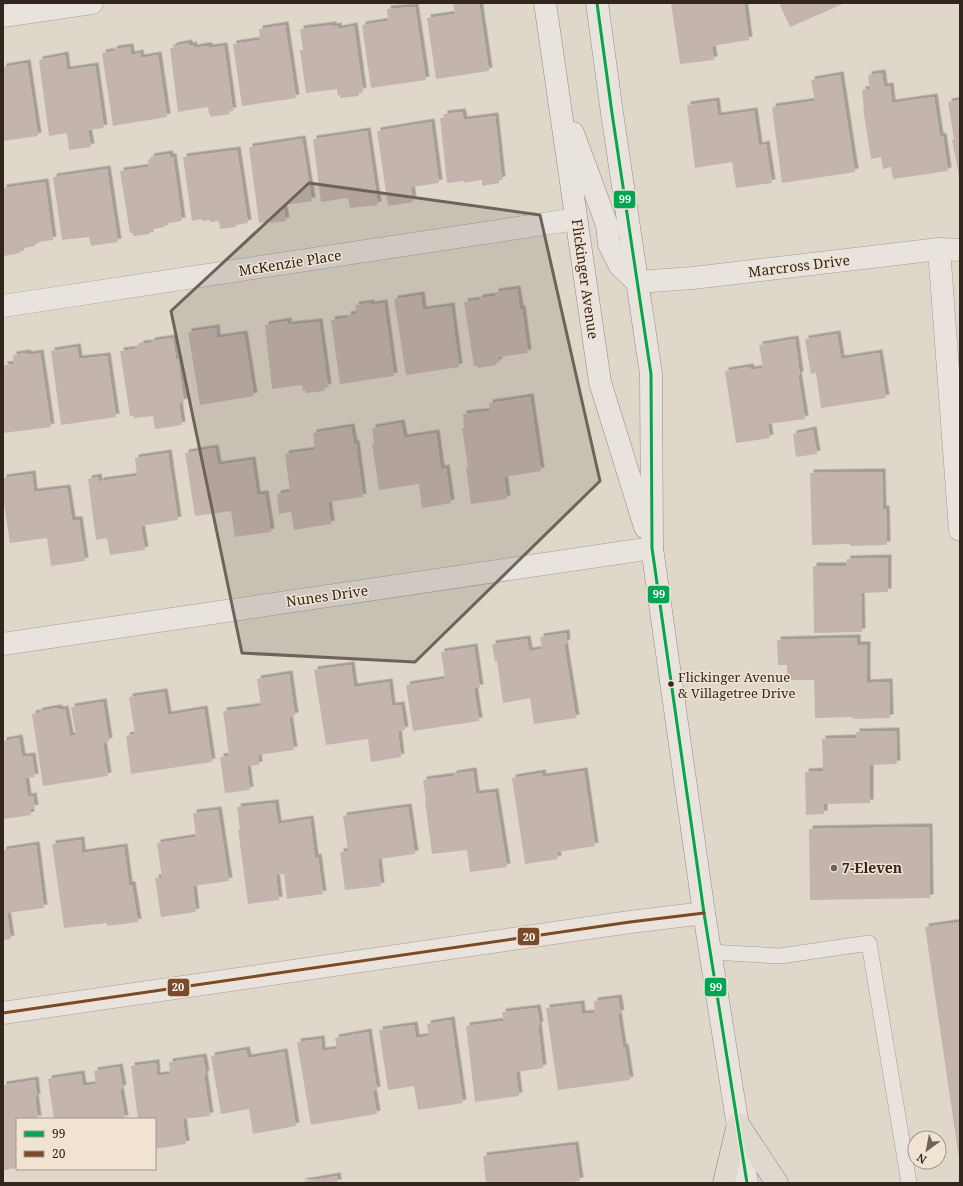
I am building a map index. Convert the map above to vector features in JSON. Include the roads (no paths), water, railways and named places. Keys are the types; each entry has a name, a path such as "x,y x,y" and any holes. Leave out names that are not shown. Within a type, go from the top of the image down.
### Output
{"main road":[{"path":"724,1183 738,1124"},
{"path":"738,1124 777,1183"}],"street":[{"path":"3,16 92,3"},
{"name":"Flickinger Avenue","path":"545,3 600,382 652,548"},
{"name":"Flickinger Avenue","path":"597,3 651,374 652,548 704,913 746,1183"},
{"path":"558,91 607,225 609,244 620,266 637,282"},
{"name":"McKenzie Place","path":"3,306 576,219"},
{"path":"950,250 960,530"},
{"name":"Marcross Drive","path":"637,282 693,278 950,250"},
{"name":"Nunes Drive","path":"3,644 652,548"},
{"path":"3,1013 623,923 704,913"}],"lane":[{"path":"710,952 780,956 869,943 909,1183"}],"place":[{"name":"Flickinger Avenue & Villagetree Drive","path":"671,684"},
{"name":"7-Eleven","path":"834,868"}]}
